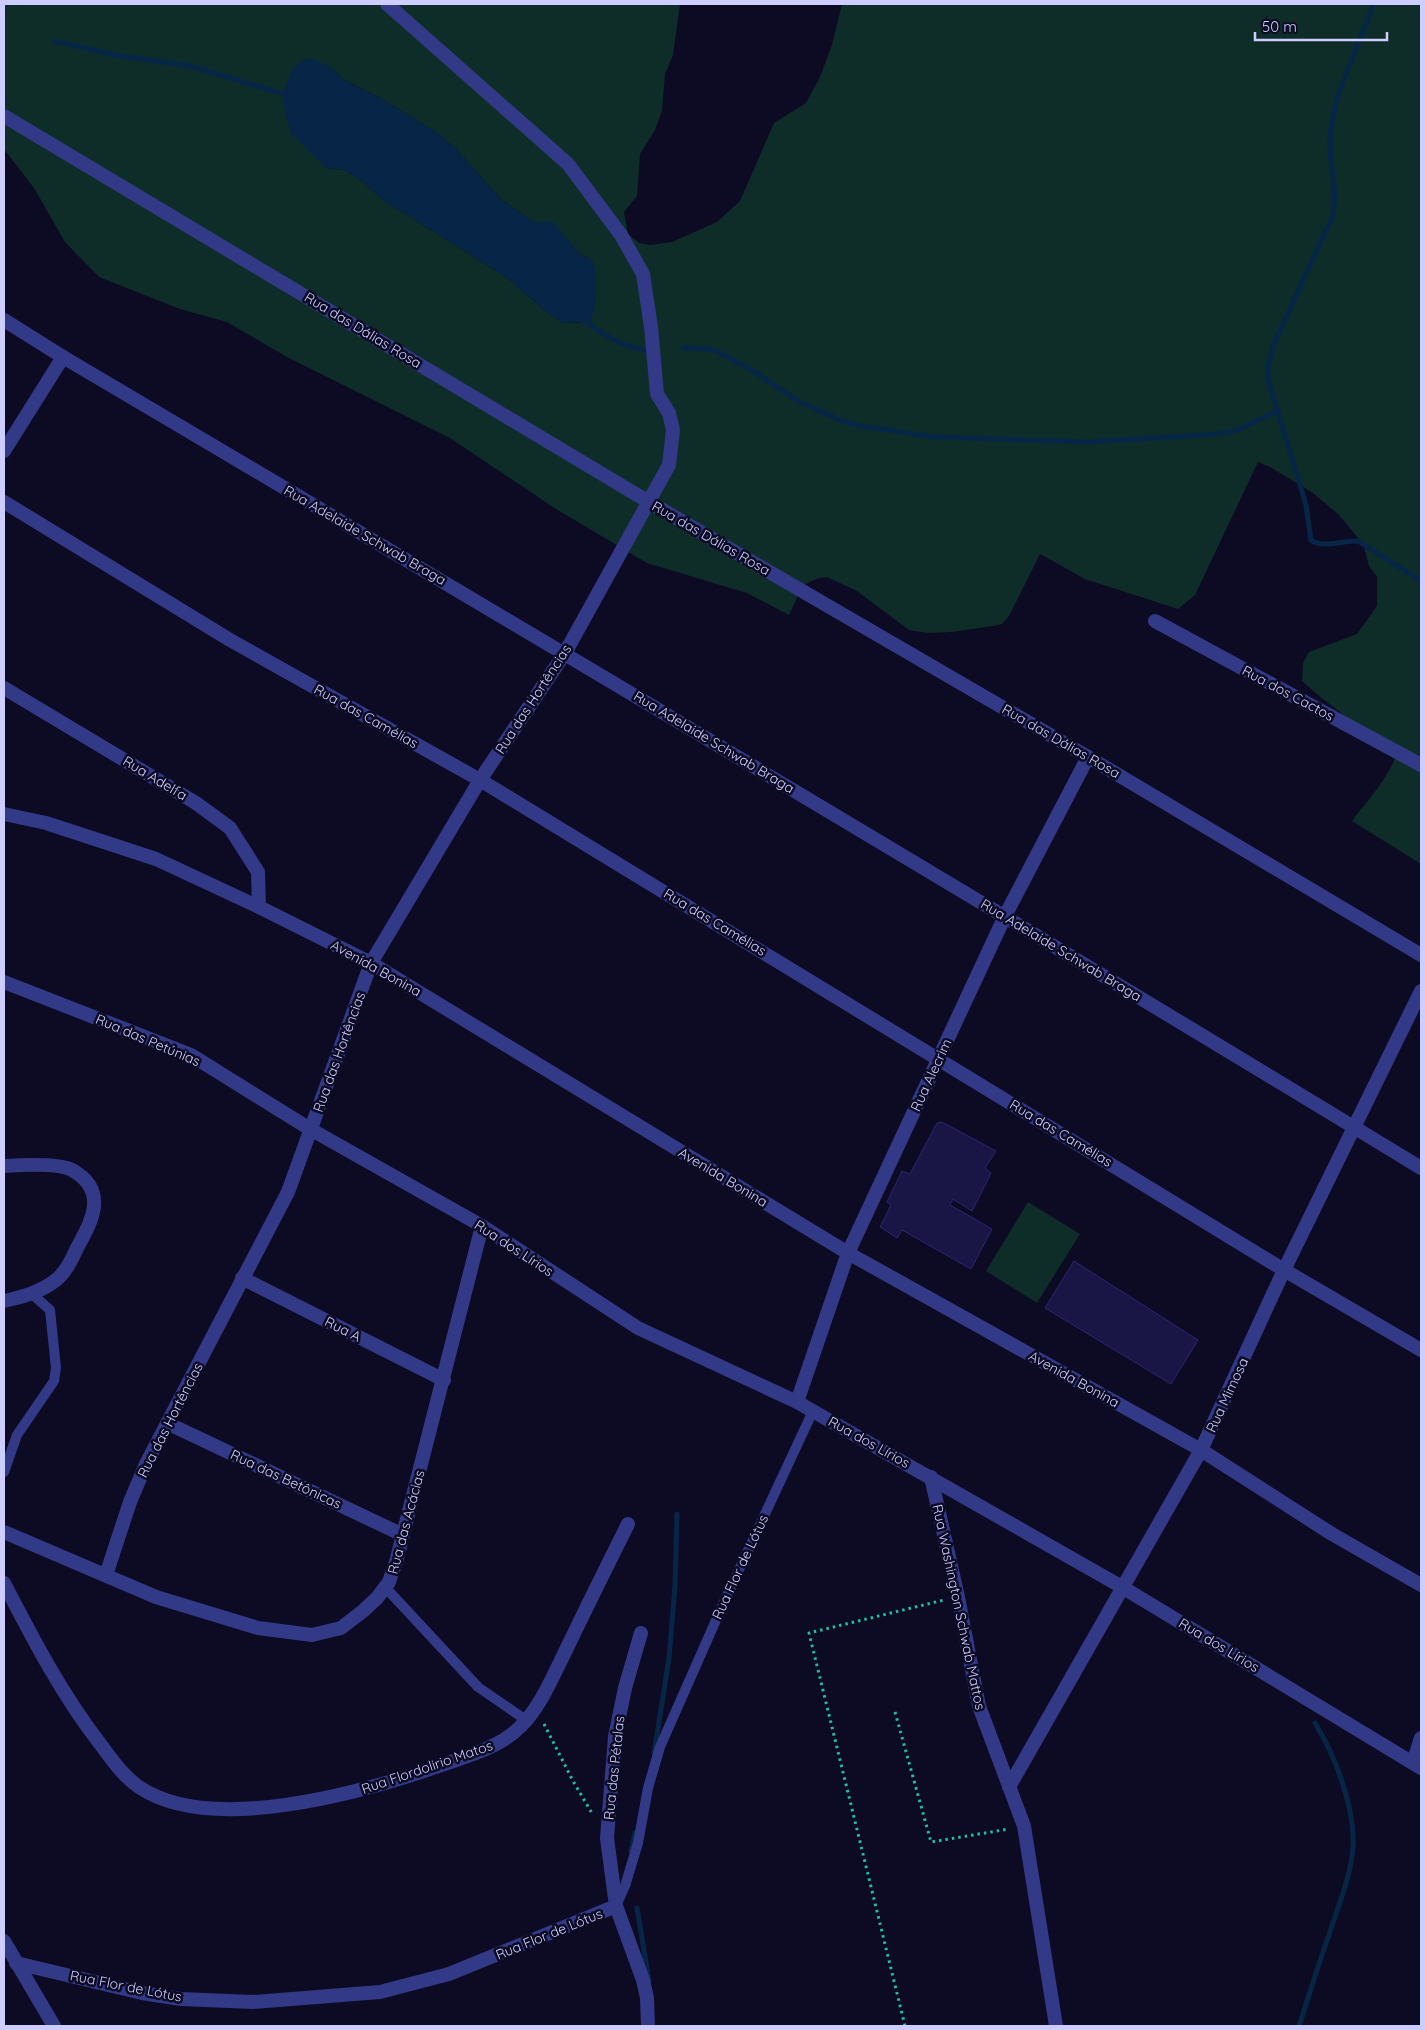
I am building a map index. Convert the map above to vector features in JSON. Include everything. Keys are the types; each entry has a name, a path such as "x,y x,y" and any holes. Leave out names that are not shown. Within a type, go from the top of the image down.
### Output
{"street":[{"name":"Rua das Hortências","path":"106,1575 130,1502 146,1464 288,1192 371,963 480,780 565,652 669,465 673,430 669,413 657,394 651,327 643,274 621,235 568,164 387,4"},
{"name":"Rua das Dálias Rosa","path":"4,116 649,502 1088,757 1421,955"},
{"name":"Rua Adelaide Schwab Braga","path":"4,320 63,357 565,652 1421,1168"},
{"path":"4,451 63,357"},
{"name":"Rua das Camélias","path":"4,502 230,640 480,780 1284,1270 1421,1350"},
{"name":"Rua dos Cactos","path":"1155,621 1421,765"},
{"name":"Rua Adelfa","path":"4,688 196,803 230,828 258,872 260,907"},
{"name":"Rua Alecrim","path":"797,1402 848,1253 1005,916 1088,757"},
{"name":"Avenida Bonina","path":"4,814 46,823 156,859 260,907 371,963 848,1253 1201,1450 1332,1534 1421,1585"},
{"name":"Rua das Petúnias","path":"4,982 191,1055 310,1129"},
{"name":"Rua Mimosa","path":"1009,1787 1201,1450 1284,1270 1356,1128 1421,991"},
{"name":"Rua dos Lírios","path":"310,1129 482,1226 638,1328 797,1402 931,1477 1122,1586 1417,1766"},
{"path":"4,1166 44,1166 70,1169 83,1178 92,1190 95,1204 85,1235 66,1269 56,1280 32,1294 4,1301"},
{"name":"Rua das Acácias","path":"4,1532 156,1597 258,1628 312,1635 341,1628 377,1598 389,1582 444,1380 482,1226"},
{"name":"Rua A","path":"242,1278 444,1380"},
{"name":"Rua das Betônicas","path":"168,1424 402,1535"},
{"name":"Rua Washington Schwab Mattos","path":"931,1477 958,1597 979,1706 1024,1826 1056,2026"},
{"name":"Rua Flordolirio Matos","path":"4,1583 37,1645 84,1723 124,1775 141,1788 169,1802 196,1808 240,1808 294,1804 388,1783 477,1753 504,1740 522,1726 535,1708 557,1668 628,1524"},
{"name":"Rua das Pétalas","path":"641,1633 625,1688 615,1738 607,1838 616,1906 643,1980 647,1998 648,2026"},
{"path":"1417,1766 1421,1738"},
{"name":"Rua Flor de Lótus","path":"16,1962 142,1993 181,1998 253,2002 380,1992 449,1974 616,1906"},
{"path":"4,1941 54,2026"}],"lane":[{"path":"4,1472 17,1435 54,1381 56,1368 50,1310 32,1294"},
{"name":"Rua Flor de Lótus","path":"616,1906 625,1886 638,1843 648,1788 660,1747 728,1592 813,1411"},
{"path":"385,1587 478,1687 526,1720"}],"path":[{"path":"905,2026 809,1633 958,1597"},
{"path":"535,1708 573,1782 607,1838"},
{"path":"895,1712 931,1842 1024,1826"}],"green space":[{"path":"4,4 680,4 673,55 665,74 662,111 655,130 640,154 637,196 624,212 628,234 639,243 650,245 672,242 717,222 740,201 774,123 806,103 820,77 832,45 842,4 1421,4 1421,864 1352,821 1382,782 1396,756 1302,681 1303,663 1309,652 1357,634 1377,606 1377,577 1369,566 1363,544 1339,515 1313,493 1270,467 1258,462 1195,595 1178,609 1085,579 1040,554 1009,616 1002,624 952,632 928,633 909,630 857,591 827,577 819,578 803,585 789,615 747,593 647,563 556,509 450,438 287,357 227,322 180,309 99,277 65,242 34,188 4,149","holes":["330,67 343,79 382,99 437,133 456,149 501,199 534,222 552,222 580,254 592,260 596,302 578,323 563,323 548,313 506,277 383,200 362,181 345,170 326,168 310,151"]},
{"path":"1028,1202 1080,1234 1037,1303 986,1271"}],"water":[{"path":"311,58 330,67 343,79 382,99 437,133 456,149 501,199 534,222 552,221 580,254 592,260 596,271 596,302 590,322 563,323 548,313 506,277 383,200 362,181 345,170 326,168 290,132 284,107 284,90 293,68 300,62"}],"building":[{"path":"942,1122 996,1151 985,1168 991,1173 972,1211 953,1199 950,1205 992,1229 971,1269 902,1230 897,1238 880,1227 891,1205 887,1202 902,1171 910,1174 937,1123"},
{"path":"1074,1261 1198,1340 1171,1384 1045,1308"}],"waterway":[{"path":"1373,4 1341,87 1332,121 1330,149 1335,196 1333,215 1273,346 1268,367 1268,379 1306,505 1311,540 1321,544 1358,541 1421,581"},
{"path":"55,41 114,55 190,66 290,96"},
{"path":"582,319 605,335 621,343 647,350"},
{"path":"683,348 709,349 718,352 753,371 798,401 842,421 861,426 934,437 1087,442 1205,435 1231,432 1277,411"},
{"path":"654,1754 669,1658 675,1586 677,1514"},
{"path":"1299,2026 1344,1891 1350,1869 1353,1846 1351,1815 1342,1782 1330,1750 1315,1723"},
{"path":"631,1851 635,1833"},
{"path":"637,1908 649,1981"}]}
